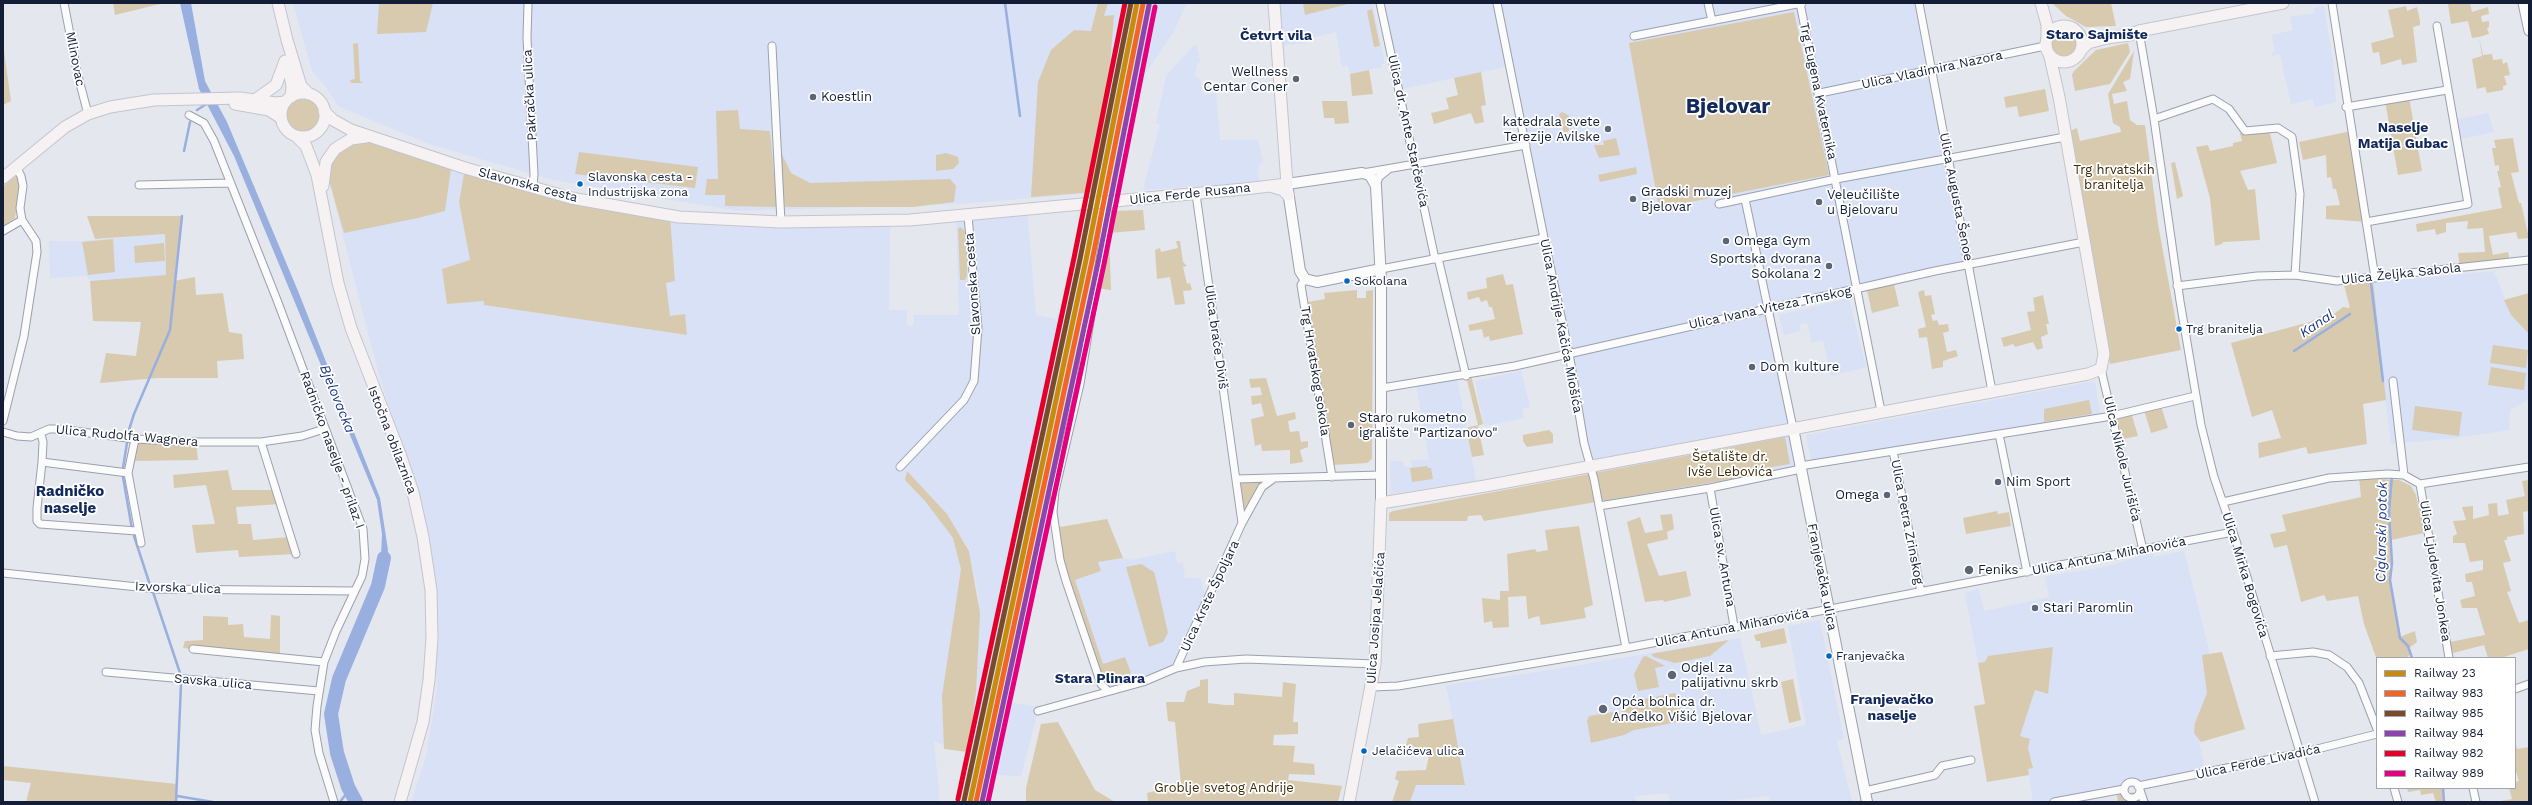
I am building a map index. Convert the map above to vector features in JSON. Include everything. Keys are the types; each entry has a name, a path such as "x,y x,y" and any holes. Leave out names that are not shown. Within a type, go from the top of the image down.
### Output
{"main road":[{"path":"224,100 269,110 281,118 286,130 298,136 305,137 319,130 325,117 324,111 319,100 309,94 301,86 286,40 278,3"},
{"path":"1274,3 1288,195 1300,271 1305,279 1317,282 1365,274 1381,269"},
{"path":"1362,173 1370,175 1376,186 1381,269 1381,503 1591,466 1881,411 2088,374 2101,369 2104,354 2059,97 2046,41 2047,25 2040,3"},
{"path":"2044,3 2054,19 2063,26 2087,34 2128,30 2139,31"},
{"path":"2059,97 2061,75 2070,61 2081,50 2094,41 2130,35 2139,31 2283,3"},
{"path":"2046,41 2053,28 2063,26"},
{"path":"2077,31 2082,40 2081,50"},
{"path":"281,118 292,86 286,57 286,40"},
{"path":"256,99 276,85 282,73 286,57"},
{"path":"2050,57 2059,62 2070,61"},
{"path":"3,178 50,138 88,114 133,102 191,99 256,99 276,104 296,94 309,94"},
{"name":"Slavonska cesta","path":"324,111 333,120 351,130 372,138 533,187 608,205 679,217 781,222 865,222 968,216 1109,203"},
{"name":"Slavonska cesta","path":"319,130 329,128 351,130"},
{"name":"Istočna obilaznica","path":"319,130 314,145 317,175 338,283 351,328 413,492 423,537 430,590 432,638 429,680 422,722 400,802"},
{"name":"Istočna obilaznica","path":"298,136 306,146 317,175"},
{"path":"321,196 324,170 335,149 350,139 372,138"},
{"name":"Ulica Ferde Rusana","path":"1109,203 1287,184 1362,173"},
{"path":"1269,186 1280,189 1288,195"},
{"path":"1365,274 1372,277 1380,289"},
{"name":"Franjevačka ulica","path":"1793,428 1867,802"},
{"name":"Ulica Josipa Jelačića","path":"1349,802 1372,687 1375,664 1381,503"}],"street":[{"name":"Mlinovac","path":"64,3 78,76 88,114"},
{"name":"Pakračka ulica","path":"528,3 527,38 534,174 533,187"},
{"name":"Ulica dr. Ante Starčevića","path":"1380,3 1462,376"},
{"name":"Ulica Andrije Kačića Miošića","path":"1497,3 1544,238 1569,353 1584,443 1591,466 1626,648"},
{"path":"1708,3 1712,21"},
{"name":"Trg Eugena Kvaternika","path":"1634,36 1801,3 1820,92 1836,179"},
{"name":"Ulica Augusta Šenoe","path":"1918,3 1949,158 1992,391"},
{"path":"2332,3 2346,107 2366,222 2372,278"},
{"path":"2523,3 2529,31"},
{"path":"2366,222 2468,204 2437,26"},
{"path":"1599,506 1710,488 1801,468 1893,451 2112,416 2195,396 2177,286 2154,119 2139,31"},
{"name":"Ulica Vladimira Nazora","path":"1820,92 1932,70 2046,41"},
{"path":"772,46 781,222"},
{"path":"2346,107 2447,90"},
{"path":"2154,119 2212,99 2229,109 2246,131 2278,128 2292,137 2300,194 2295,275"},
{"name":"Radničko naselje - prilaz I","path":"189,115 201,120 209,131 277,300 324,429 363,529 365,559 362,576 324,662 319,691 315,730 322,767 334,802"},
{"path":"1719,204 1836,179 2065,138"},
{"name":"Ulica Ferde Rusana","path":"1362,173 1526,145"},
{"path":"3,421 24,336 37,252 36,241 22,220 20,208 23,186 21,176 16,167"},
{"path":"1376,186 1379,177 1390,169"},
{"path":"1836,179 1859,289 1881,411"},
{"path":"139,185 230,183"},
{"name":"Ulica braće Diviš","path":"1196,194 1236,479"},
{"path":"1745,199 1793,428"},
{"path":"1108,691 1101,684 1066,581 1060,560 1053,512 1055,492 1081,378 1109,203"},
{"name":"Slavonska cesta","path":"900,467 964,400 974,381 978,328 968,216"},
{"path":"3,231 22,220"},
{"path":"1381,269 1544,238"},
{"name":"Ulica Ivana Viteza Trnskog","path":"1382,388 1462,376 1968,264 2084,242"},
{"name":"Ulica Željka Sabola","path":"2177,286 2257,276 2295,275 2337,281 2529,260"},
{"name":"Trg Hrvatskog sokola","path":"1305,279 1301,285 1332,477"},
{"name":"Ulica Nikole Jurišića","path":"2101,369 2143,550"},
{"path":"2393,381 2404,475"},
{"name":"Ulica Mirka Bogovića","path":"2195,396 2214,478 2233,532 2270,656 2302,753 2315,802"},
{"name":"Ulica Rudolfa Wagnera","path":"3,432 17,436 41,434 49,429 59,429 135,439 196,442 261,442 302,436 324,429"},
{"path":"41,434 43,442 37,520 40,524 138,532"},
{"path":"1999,434 2027,572"},
{"path":"135,439 128,473 141,543"},
{"path":"261,442 296,554"},
{"name":"Ulica Petra Zrinskog","path":"1893,451 1921,592"},
{"path":"42,462 128,473"},
{"path":"2223,502 2329,478 2392,474 2404,475 2420,484 2529,467"},
{"path":"1236,479 1381,475"},
{"name":"Uica Krste Špoljara","path":"1176,668 1242,523 1262,487 1273,478"},
{"name":"Uica Krste Špoljara","path":"1236,479 1242,523"},
{"name":"Ulica Ljudevita Jonkea","path":"2420,484 2449,657"},
{"name":"Ulica sv. Antuna","path":"1710,488 1734,626"},
{"name":"Ulica Antuna Mihanovića","path":"1372,687 1398,686 1626,648 1734,626 1829,610 2233,532"},
{"name":"Izvorska ulica","path":"3,574 158,589 354,592"},
{"path":"194,649 324,662"},
{"path":"2270,656 2313,652 2328,655 2347,667 2359,683 2376,726"},
{"path":"1038,711 1143,682 1176,668 1204,662 1246,659 1375,664"},
{"name":"Savska ulica","path":"106,672 319,691"},
{"path":"2516,689 2529,684"},
{"name":"Ulica Ferde Livadića","path":"2126,796 2130,783 2139,788 2302,753 2376,734"},
{"path":"1865,791 1935,775 1942,766 1971,760"},
{"path":"2139,788 2144,802"},
{"name":"Ulica Ferde Livadića","path":"2054,802 2126,796 2136,797 2139,788"},
{"path":"2394,789 2398,802"},
{"path":"2473,789 2476,802"}],"shaded area":[{"path":"293,3 1187,3 1174,31 1133,92 1123,111 1101,178 1102,152 1094,193 959,204 738,211 553,180 429,144 338,106 326,87 312,71"},
{"path":"1373,3 1385,64 1381,64 1382,67 1350,74 1348,66 1342,67 1336,32 1306,39 1306,43 1283,45 1278,4"},
{"path":"1380,3 1919,3 1968,264 1768,309 1801,469 1599,506 1510,66 1398,90"},
{"path":"2324,6 2333,61 2336,102 2315,107 2313,99 2291,104 2280,54 2272,56 2271,53 2275,52 2272,35 2293,30 2290,17 2315,13 2314,8"},
{"path":"1194,45 1197,46 1200,62 1197,63 1195,76 1200,79 1203,95 1216,92 1220,140 1258,140 1263,162 1258,166 1259,182 1143,190 1160,124 1156,123 1166,76"},
{"path":"2488,113 2494,132 2456,140 2453,120"},
{"path":"452,164 465,168 459,202 470,260 442,269 447,304 484,301 484,305 687,335 685,314 670,316 666,283 675,281 670,216 890,221 889,310 907,310 907,325 913,326 914,315 959,315 956,217 1027,211 1036,315 1056,319 1086,260 1094,213 1081,333 1060,437 1022,586 997,702 990,760 973,802 968,802 976,621 979,599 969,550 947,514 907,471 905,474 942,513 971,577 951,747 934,742 939,792 938,802 411,802 426,757 437,688 434,622 424,513 379,375 334,201 424,176 418,218 445,211"},
{"path":"165,234 166,275 90,281 87,276 50,278 49,241 82,241"},
{"path":"2494,271 2511,315 2529,334 2529,399 2510,410 2509,430 2448,439 2391,444 2372,294 2374,282"},
{"path":"1849,298 1866,367 1831,376 1823,340 1812,343 1807,323 1799,324 1801,331 1784,335 1779,315"},
{"path":"1521,371 1530,407 1522,409 1524,418 1484,426 1475,381"},
{"path":"1457,377 1476,481 1391,494 1390,461 1403,461 1404,467 1412,467 1411,460 1429,460 1416,384"},
{"path":"2095,381 2100,413 1811,462 1806,435"},
{"path":"2153,548 2154,557 2184,551 2210,654 2222,652 2245,729 2199,742 2206,773 2054,802 2033,802 2028,768 2033,767 2028,748 2030,739 2020,736 2035,690 2047,694 1985,662 1978,663 1965,593 1979,589 1984,611 2049,597 2045,576 2101,568 2138,557 2137,551"},
{"path":"1175,551 1177,563 1183,562 1185,578 1200,578 1207,602 1176,668 1108,691 1101,684 1075,580 1101,571 1098,562 1123,558 1130,560"},
{"name":"Opća bolnica dr. Anđelko Višić Bjelovar","path":"1820,620 1844,739 1837,740 1852,802 1770,802 1769,796 1718,802 1670,802 1668,793 1635,796 1636,802 1410,802 1416,785 1465,784 1446,685 1544,671 1740,638 1761,735 1806,725 1788,626"},
{"path":"1007,702 1039,707 1021,776 995,775"}],"green space":[{"path":"113,3 164,3 115,15"},
{"path":"379,3 433,3 426,32 377,34"},
{"path":"1098,3 1108,3 1104,16 1114,15 1105,127 1094,192 1031,197 1038,82 1051,50 1074,30 1091,31"},
{"path":"1303,3 1348,3 1348,4 1305,15"},
{"path":"2052,3 2111,3 2116,26 2086,27 2066,16"},
{"path":"2470,3 2472,12 2488,7 2489,14 2481,16 2482,22 2489,21 2489,27 2487,28 2489,34 2472,38 2468,21 2451,24 2448,4"},
{"path":"2406,6 2407,11 2417,7 2420,21 2420,25 2413,27 2417,62 2402,65 2401,59 2381,65 2379,52 2373,53 2371,43 2394,37 2388,10"},
{"path":"1372,9 1380,46 1374,47 1367,11"},
{"path":"1794,12 1829,175 1659,208 1629,43"},
{"path":"2064,31 2073,35 2077,44 2073,53 2064,57 2055,53 2051,44 2055,35"},
{"path":"2479,37 2483,55 2492,54 2493,60 2502,59 2503,64 2507,62 2510,75 2504,76 2507,85 2503,86 2503,90 2487,93 2485,87 2477,89 2472,59 2482,56"},
{"path":"358,43 360,81 363,83 351,83 350,80 355,79 353,44"},
{"path":"2128,43 2130,52 2110,84 2075,91 2072,75 2074,71 2096,50"},
{"path":"3,44 11,101 3,105"},
{"name":"Trg hrvatskih branitelja","path":"2134,51 2130,79 2123,82 2127,91 2112,94 2114,104 2127,101 2130,120 2137,125 2145,125 2158,224 2181,350 2110,364 2070,131 2077,128 2080,141 2121,132 2120,127 2113,123 2108,94"},
{"path":"1369,70 1373,94 1352,96 1350,74"},
{"path":"1481,72 1486,105 1481,106 1484,122 1475,124 1471,113 1434,124 1431,113 1449,109 1446,98 1458,95 1454,78"},
{"path":"2045,89 2049,111 2019,117 2017,106 2006,108 2004,97"},
{"path":"2409,97 2422,171 2398,175 2385,101"},
{"path":"300,98 306,98 310,99 317,105 320,115 319,122 313,129 306,132 300,132 296,131 289,125 286,118 286,112 287,108 293,101"},
{"path":"1322,101 1347,101 1349,123 1335,124 1334,118 1324,118"},
{"path":"738,110 740,129 770,131 777,207 725,206 725,195 705,195 707,179 718,179 716,111"},
{"path":"1562,112 1568,115 1572,124 1568,131 1564,134 1559,114"},
{"path":"2269,129 2277,163 2240,171 2248,190 2255,189 2260,240 2223,242 2222,244 2215,246 2210,198 2196,147 2208,145 2210,151 2233,146 2233,143 2242,141 2240,133"},
{"path":"2351,131 2366,222 2326,219 2326,206 2340,205 2336,189 2333,189 2331,177 2327,178 2326,155 2303,160 2299,142"},
{"path":"1616,138 1620,155 1599,158 1594,145 1604,145 1603,141"},
{"path":"2513,138 2519,172 2511,173 2519,203 2521,203 2529,238 2518,239 2516,232 2489,236 2493,255 2508,252 2510,262 2460,268 2458,253 2485,252 2483,228 2467,229 2468,221 2446,223 2446,232 2436,235 2435,229 2417,232 2416,224 2502,208 2498,188 2501,187 2497,171 2499,171 2499,165 2495,166 2492,148 2496,148 2494,140"},
{"path":"357,142 369,142 451,169 445,211 344,233 328,177 333,156"},
{"path":"778,146 791,173 810,183 950,179 956,186 954,202 913,207 785,207"},
{"path":"579,152 698,167 695,188 575,174"},
{"path":"946,153 958,157 959,163 953,169 936,171 936,155"},
{"path":"2175,162 2183,196 2177,199 2171,163"},
{"path":"1636,167 1637,174 1600,182 1598,175"},
{"path":"465,168 670,216 675,281 666,283 670,316 685,314 687,335 484,305 484,301 447,304 442,269 470,260 459,202"},
{"path":"16,176 20,185 15,218 3,226 3,186"},
{"path":"1143,210 1145,230 1109,233 1111,290 1095,288 1107,215 1113,211"},
{"path":"87,216 182,216 174,281 195,277 196,295 223,293 229,332 242,334 244,359 217,361 218,378 157,378 100,383 106,353 136,356 141,322 93,321 90,281 166,275 165,234 95,239"},
{"path":"960,227 964,230 967,245 967,276 965,280 960,280 958,229"},
{"path":"113,239 115,272 88,275 82,242"},
{"path":"1176,241 1180,241 1183,262 1187,266 1183,267 1187,284 1190,283 1192,290 1183,291 1185,304 1175,305 1170,277 1157,279 1155,250 1160,248 1161,252 1178,248"},
{"path":"164,243 165,261 135,263 134,246"},
{"path":"1503,274 1506,285 1513,284 1523,334 1490,341 1489,336 1484,338 1482,329 1470,331 1468,325 1495,319 1492,307 1489,307 1487,300 1481,302 1479,297 1468,300 1467,292 1487,288 1486,278"},
{"path":"2373,281 2386,400 2363,404 2367,444 2308,454 2306,447 2259,458 2258,443 2281,438 2272,410 2252,417 2231,343 2310,322 2320,316 2330,317 2343,307 2350,308 2344,285"},
{"path":"1894,284 1899,306 1872,313 1867,290"},
{"path":"1357,290 1357,298 1366,298 1366,291 1373,290 1372,459 1367,463 1333,465 1308,302 1325,299 1324,293"},
{"path":"1924,290 1925,296 1931,295 1935,314 1931,315 1933,321 1937,320 1939,325 1948,324 1949,331 1943,333 1947,352 1956,350 1958,356 1943,361 1943,367 1932,369 1927,337 1919,338 1918,329 1926,327 1918,292"},
{"path":"2529,293 2529,334 2511,315 2504,300"},
{"path":"2043,295 2049,324 2046,324 2048,334 2041,337 2043,348 2037,350 2033,342 2015,347 2013,344 2004,347 2001,338 2031,330 2027,312 2035,311 2033,298"},
{"path":"2493,345 2528,350 2526,368 2490,363"},
{"path":"2491,367 2526,373 2524,390 2488,385"},
{"path":"1471,375 1483,424 1478,426 1484,455 1472,457 1466,428 1478,425 1466,376"},
{"path":"1266,378 1277,416 1295,412 1296,419 1288,421 1290,432 1299,431 1301,442 1308,441 1308,447 1300,450 1303,462 1290,464 1290,450 1262,451 1261,444 1255,446 1251,419 1264,416 1261,403 1252,405 1251,396 1262,395 1260,387 1251,388 1249,379"},
{"path":"2089,400 2092,414 2044,422 2044,409"},
{"path":"2161,406 2168,428 2151,433 2144,410"},
{"path":"2415,406 2462,412 2459,436 2412,430"},
{"path":"2131,412 2138,436 2123,439 2116,415"},
{"path":"1549,430 1553,434 1553,443 1527,447 1523,441 1523,435"},
{"name":"Šetalište dr. Ivše Lebovića","path":"1785,437 1790,464 1761,469 1760,473 1732,479 1484,521 1481,515 1468,516 1467,521 1389,521 1389,513 1393,511"},
{"path":"135,439 196,442 198,460 130,461"},
{"path":"1427,466 1428,468 1431,468 1433,479 1412,482 1410,468"},
{"path":"228,470 232,490 276,490 280,504 236,507 238,524 251,524 253,540 290,537 296,554 239,557 238,550 196,553 192,525 215,524 206,485 174,488 173,475"},
{"path":"907,471 947,514 969,551 980,613 976,692 968,752 944,749 942,696 961,569 953,538 925,501 905,480"},
{"path":"2359,478 2399,480 2411,486 2416,495 2424,533 2391,540 2392,563 2390,580 2400,637 2415,631 2417,642 2409,648 2411,653 2408,657 2376,657 2364,624 2358,596 2327,601 2324,595 2301,602 2287,545 2274,548 2270,534 2286,531 2282,515 2361,497"},
{"path":"2529,480 2529,511 2523,512 2524,534 2507,537 2507,540 2504,540 2511,561 2503,563 2511,591 2507,592 2519,623 2529,620 2529,649 2504,657 2488,657 2484,645 2453,653 2450,642 2485,635 2477,608 2462,608 2460,600 2475,596 2472,582 2466,582 2465,574 2483,570 2483,560 2470,562 2465,543 2453,543 2453,536 2457,534 2453,521 2466,520 2462,507 2473,506 2473,519 2489,515 2488,504 2497,503 2498,516 2509,514 2506,500 2525,496 2522,481"},
{"path":"1239,481 1263,481 1245,511"},
{"path":"1997,511 1998,514 2009,512 2011,526 1966,534 1963,518"},
{"path":"1672,514 1674,529 1667,532 1668,539 1647,544 1659,576 1686,571 1691,596 1664,602 1663,600 1645,602 1627,522 1640,517 1645,533 1663,530 1660,515"},
{"path":"1107,519 1123,558 1098,562 1101,571 1075,580 1103,664 1125,657 1131,673 1104,682 1088,646 1054,528"},
{"path":"1579,526 1593,605 1584,608 1586,618 1541,625 1539,616 1528,619 1526,596 1508,597 1509,627 1493,628 1492,621 1484,623 1482,598 1500,600 1500,591 1509,591 1507,554 1535,549 1537,552 1548,550 1545,530"},
{"path":"1141,564 1154,572 1168,633 1163,642 1149,647 1126,567"},
{"path":"271,615 280,616 280,658 183,648 185,641 203,640 203,616 228,617 228,625 243,624 244,637 270,639"},
{"path":"1784,628 1787,643 1761,648 1760,641 1756,641 1754,635"},
{"path":"1729,640 1710,656 1675,663 1654,657 1651,654"},
{"path":"2053,647 2048,694 2035,690 2020,736 2030,739 2028,748 2033,768 2028,769 2029,775 1987,782 1974,706 1985,704 1978,663 1985,662 1988,656"},
{"path":"2222,652 2245,729 2201,742 2194,733 2195,723 2207,693 2202,655"},
{"path":"1646,656 1665,666 1655,668 1659,687 1638,691 1634,674 1643,657"},
{"name":"Groblje svetog Andrije","path":"1208,679 1208,703 1225,705 1234,705 1234,693 1282,697 1283,682 1296,684 1293,722 1298,722 1298,734 1274,735 1273,745 1295,746 1293,762 1314,764 1315,775 1289,774 1288,780 1342,786 1338,802 1148,802 1147,793 1181,785 1175,722 1168,721 1166,702 1184,702 1187,691 1200,686 1200,680"},
{"path":"1793,679 1801,720 1789,723 1781,682"},
{"path":"1675,693 1679,700 1684,721 1634,730 1624,735 1591,743 1587,721 1589,716 1614,712 1618,714 1639,700"},
{"path":"1453,719 1465,785 1416,785 1410,802 1392,802 1399,781 1395,779 1397,771 1426,770 1430,750 1406,745 1408,738 1419,737 1418,724"},
{"path":"1058,722 1095,790 1115,802 1026,802 1026,788 1041,724"},
{"path":"2516,746 2517,749 2529,747 2529,802 2501,801 2512,799 2509,789 2516,789 2516,782 2519,781 2516,771"},
{"path":"3,766 177,784 176,802 26,802 31,783 3,780"},
{"path":"2407,789 2443,789 2444,802 2436,802 2433,793 2421,795 2420,790 2408,792"},
{"path":"2136,792 2139,802 2118,802 2117,795"}],"water":[{"path":"180,3 191,3 205,81 227,122 298,291 380,498 388,550 387,560 380,577 382,534 377,500 234,156 199,89"}],"waterway":[{"path":"1005,3 1020,116"},
{"name":"Radničko naselje","path":"197,110 208,103"},
{"name":"Radničko naselje","path":"184,151 190,122"},
{"name":"Radničko naselje","path":"128,433 134,414 170,330 182,216"},
{"name":"Ciglarski potok","path":"2371,283 2383,381"},
{"name":"Kanal","path":"2294,351 2350,314"},
{"name":"Radničko naselje","path":"123,468 127,443"},
{"name":"Ciglarski potok","path":"2392,476 2389,511 2392,563 2390,580 2400,638 2408,646 2412,657"},
{"name":"Radničko naselje","path":"123,477 132,529"},
{"name":"Radničko naselje","path":"134,536 150,585"},
{"name":"Bjelovacka","path":"356,802 348,787 337,753 331,714 339,679 378,586 384,558"},
{"name":"Radničko naselje","path":"153,592 181,676"},
{"name":"Radničko naselje","path":"176,802 181,684"},
{"name":"Ciglarski potok","path":"2443,789 2444,802"},
{"path":"340,802 349,790"},
{"path":"177,796 213,802"}],"rail line":[{"name":"982","path":"958,799 1074,258 1125,3"},
{"name":"985","path":"964,801 1080,259 1131,3"},
{"name":"23","path":"970,802 1086,260 1137,3"},
{"name":"983","path":"976,802 1092,261 1143,4"},
{"name":"984","path":"982,802 1098,263 1149,5"},
{"name":"989","path":"988,802 1104,264 1155,7"}],"place":[{"name":"Wellness Centar Coner","path":"1296,79"},
{"name":"Koestlin","path":"813,97"},
{"name":"katedrala svete Terezije Avilske","path":"1608,129"},
{"name":"Slavonska cesta - Industrijska zona","path":"580,184"},
{"name":"Gradski muzej Bjelovar","path":"1633,199"},
{"name":"Veleučilište u Bjelovaru","path":"1819,202"},
{"name":"Omega Gym","path":"1726,241"},
{"name":"Sportska dvorana Sokolana 2","path":"1829,266"},
{"name":"Sokolana","path":"1347,281"},
{"name":"Trg branitelja","path":"2179,329"},
{"name":"Dom kulture","path":"1752,367"},
{"name":"Staro rukometno igralište \"Partizanovo\"","path":"1351,425"},
{"name":"Nim Sport","path":"1998,482"},
{"name":"Omega","path":"1887,495"},
{"name":"Feniks","path":"1969,570"},
{"name":"Stari Paromlin","path":"2035,608"},
{"name":"Franjevačka","path":"1829,656"},
{"name":"Odjel za palijativnu skrb","path":"1672,675"},
{"name":"Opća bolnica dr. Anđelko Višić Bjelovar","path":"1603,709"},
{"name":"Jelačićeva ulica","path":"1364,751"}],"district":[{"name":"Staro Sajmište","path":"2097,35"},
{"name":"Četvrt vila","path":"1276,36"},
{"name":"Bjelovar","path":"1728,107"},
{"name":"Naselje Matija Gubac","path":"2403,136"},
{"name":"Radničko naselje","path":"70,500"},
{"name":"Stara Plinara","path":"1100,679"},
{"name":"Franjevačko naselje","path":"1892,708"}]}
